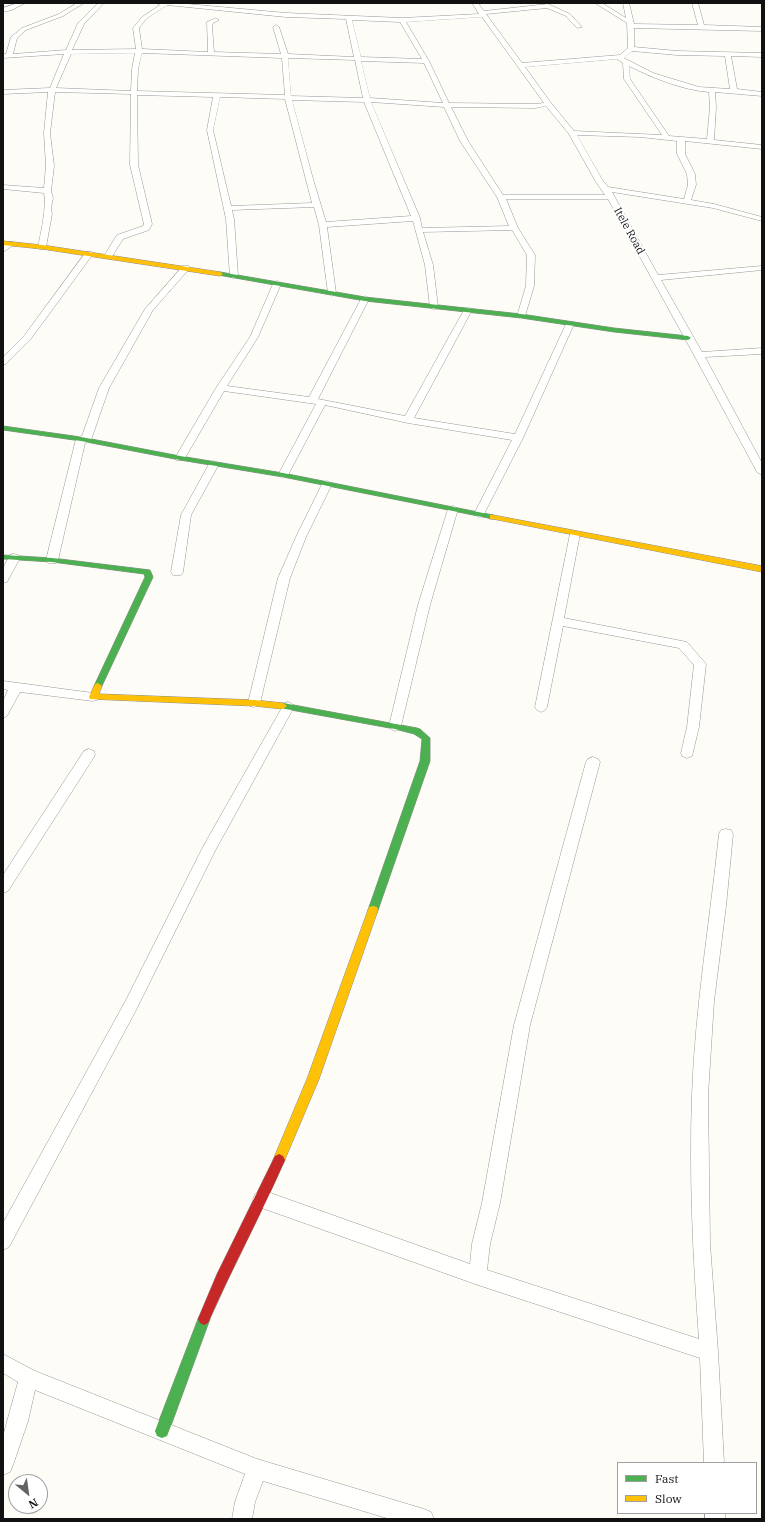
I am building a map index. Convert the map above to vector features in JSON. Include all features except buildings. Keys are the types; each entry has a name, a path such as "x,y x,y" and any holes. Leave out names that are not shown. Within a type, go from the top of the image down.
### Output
{"street":[{"path":"3,10 10,9 22,3"},
{"path":"81,3 61,15 24,29 14,37 6,55 139,51 211,52 285,56 426,60"},
{"path":"42,247 48,214 47,208 49,198 47,191 50,166 47,133 52,90 81,23 100,3"},
{"path":"159,3 225,10 402,20 483,14 549,5 568,15 579,26"},
{"path":"108,256 120,237 146,228 148,224 134,165 135,69 139,51 136,33 138,24 144,18 167,3"},
{"name":"Itele Road","path":"475,3 521,64 549,105 572,133 600,182 606,189 688,338 699,355 762,472"},
{"path":"598,3 630,24 762,29"},
{"path":"626,3 630,24 631,49"},
{"path":"695,3 700,27"},
{"path":"349,18 367,100 416,218 418,230 429,265 434,307"},
{"path":"211,52 209,27 210,22 216,20"},
{"path":"402,20 426,60 464,141 501,197 514,228 531,254 530,286 521,316"},
{"path":"276,27 285,56 288,97 308,178 318,205 323,225 332,293"},
{"path":"521,64 619,58 631,49 677,53 762,55"},
{"path":"728,54 734,91"},
{"path":"619,58 626,63 651,74 698,89 762,94"},
{"path":"626,63 626,79 662,128 667,138"},
{"path":"3,92 52,90 367,100 446,105 549,105"},
{"path":"710,141 713,107 712,91"},
{"path":"217,96 210,130 217,166 228,208 234,276"},
{"path":"572,133 710,141 762,147"},
{"path":"681,140 681,154 691,174 692,186 687,202"},
{"path":"588,197 600,182"},
{"path":"3,187 47,191"},
{"path":"606,189 714,206 761,216"},
{"path":"501,197 610,197"},
{"path":"228,208 318,205"},
{"path":"323,225 416,218"},
{"path":"418,230 514,228"},
{"path":"3,250 7,243 42,247 186,268 365,299 521,316 614,330 688,338"},
{"path":"3,362 27,338 89,254"},
{"path":"52,560 83,439 104,388 149,309 186,268"},
{"path":"655,278 762,268"},
{"path":"180,458 220,388 254,337 276,284"},
{"path":"284,475 365,299"},
{"path":"408,420 468,310"},
{"path":"480,514 518,438 570,324"},
{"path":"699,355 762,351"},
{"path":"220,388 317,401 408,420 518,438"},
{"path":"3,428 83,439 180,458 284,475 575,534 762,568"},
{"path":"177,572 186,515 214,464"},
{"path":"254,703 284,578 301,537 327,484"},
{"path":"395,726 424,605 453,509"},
{"path":"541,707 575,534"},
{"path":"3,578 9,557 52,560 147,572 149,577 93,697"},
{"path":"558,621 683,645 700,664 693,727 687,753"},
{"path":"3,685 93,697 254,703 288,707 395,726 417,731 426,738 425,762 313,1079 262,1199 215,1291 162,1430"},
{"path":"3,713 16,687"},
{"path":"3,1241 130,1007 209,849 288,707"},
{"path":"3,887 89,754"},
{"path":"478,1276 481,1244 491,1203 522,1025 593,762"},
{"path":"714,1462 710,1352 701,1244 700,1095 706,1001 719,906 726,834"},
{"path":"262,1199 478,1276 710,1352"},
{"path":"3,1363 29,1378 162,1430 257,1470 424,1519"},
{"path":"3,1466 18,1421 29,1378"},
{"path":"242,1519 245,1502 257,1470"}],"traffic: fast":[{"path":"220,274 365,299 521,316 614,330 688,338"},
{"path":"3,428 81,439 180,458 283,475 493,517"},
{"path":"3,557 52,560 147,572 149,577 98,686"},
{"path":"283,706 395,726 417,731 426,738 425,761 373,910"},
{"path":"162,1431 204,1319"}],"traffic: slow":[{"path":"3,243 42,247 220,274"},
{"path":"493,517 762,569"},
{"path":"98,686 93,697 254,703 283,706"},
{"path":"279,1160 313,1079 373,910"}],"traffic: jam":[{"path":"204,1319 221,1279 261,1200 279,1160"}]}
